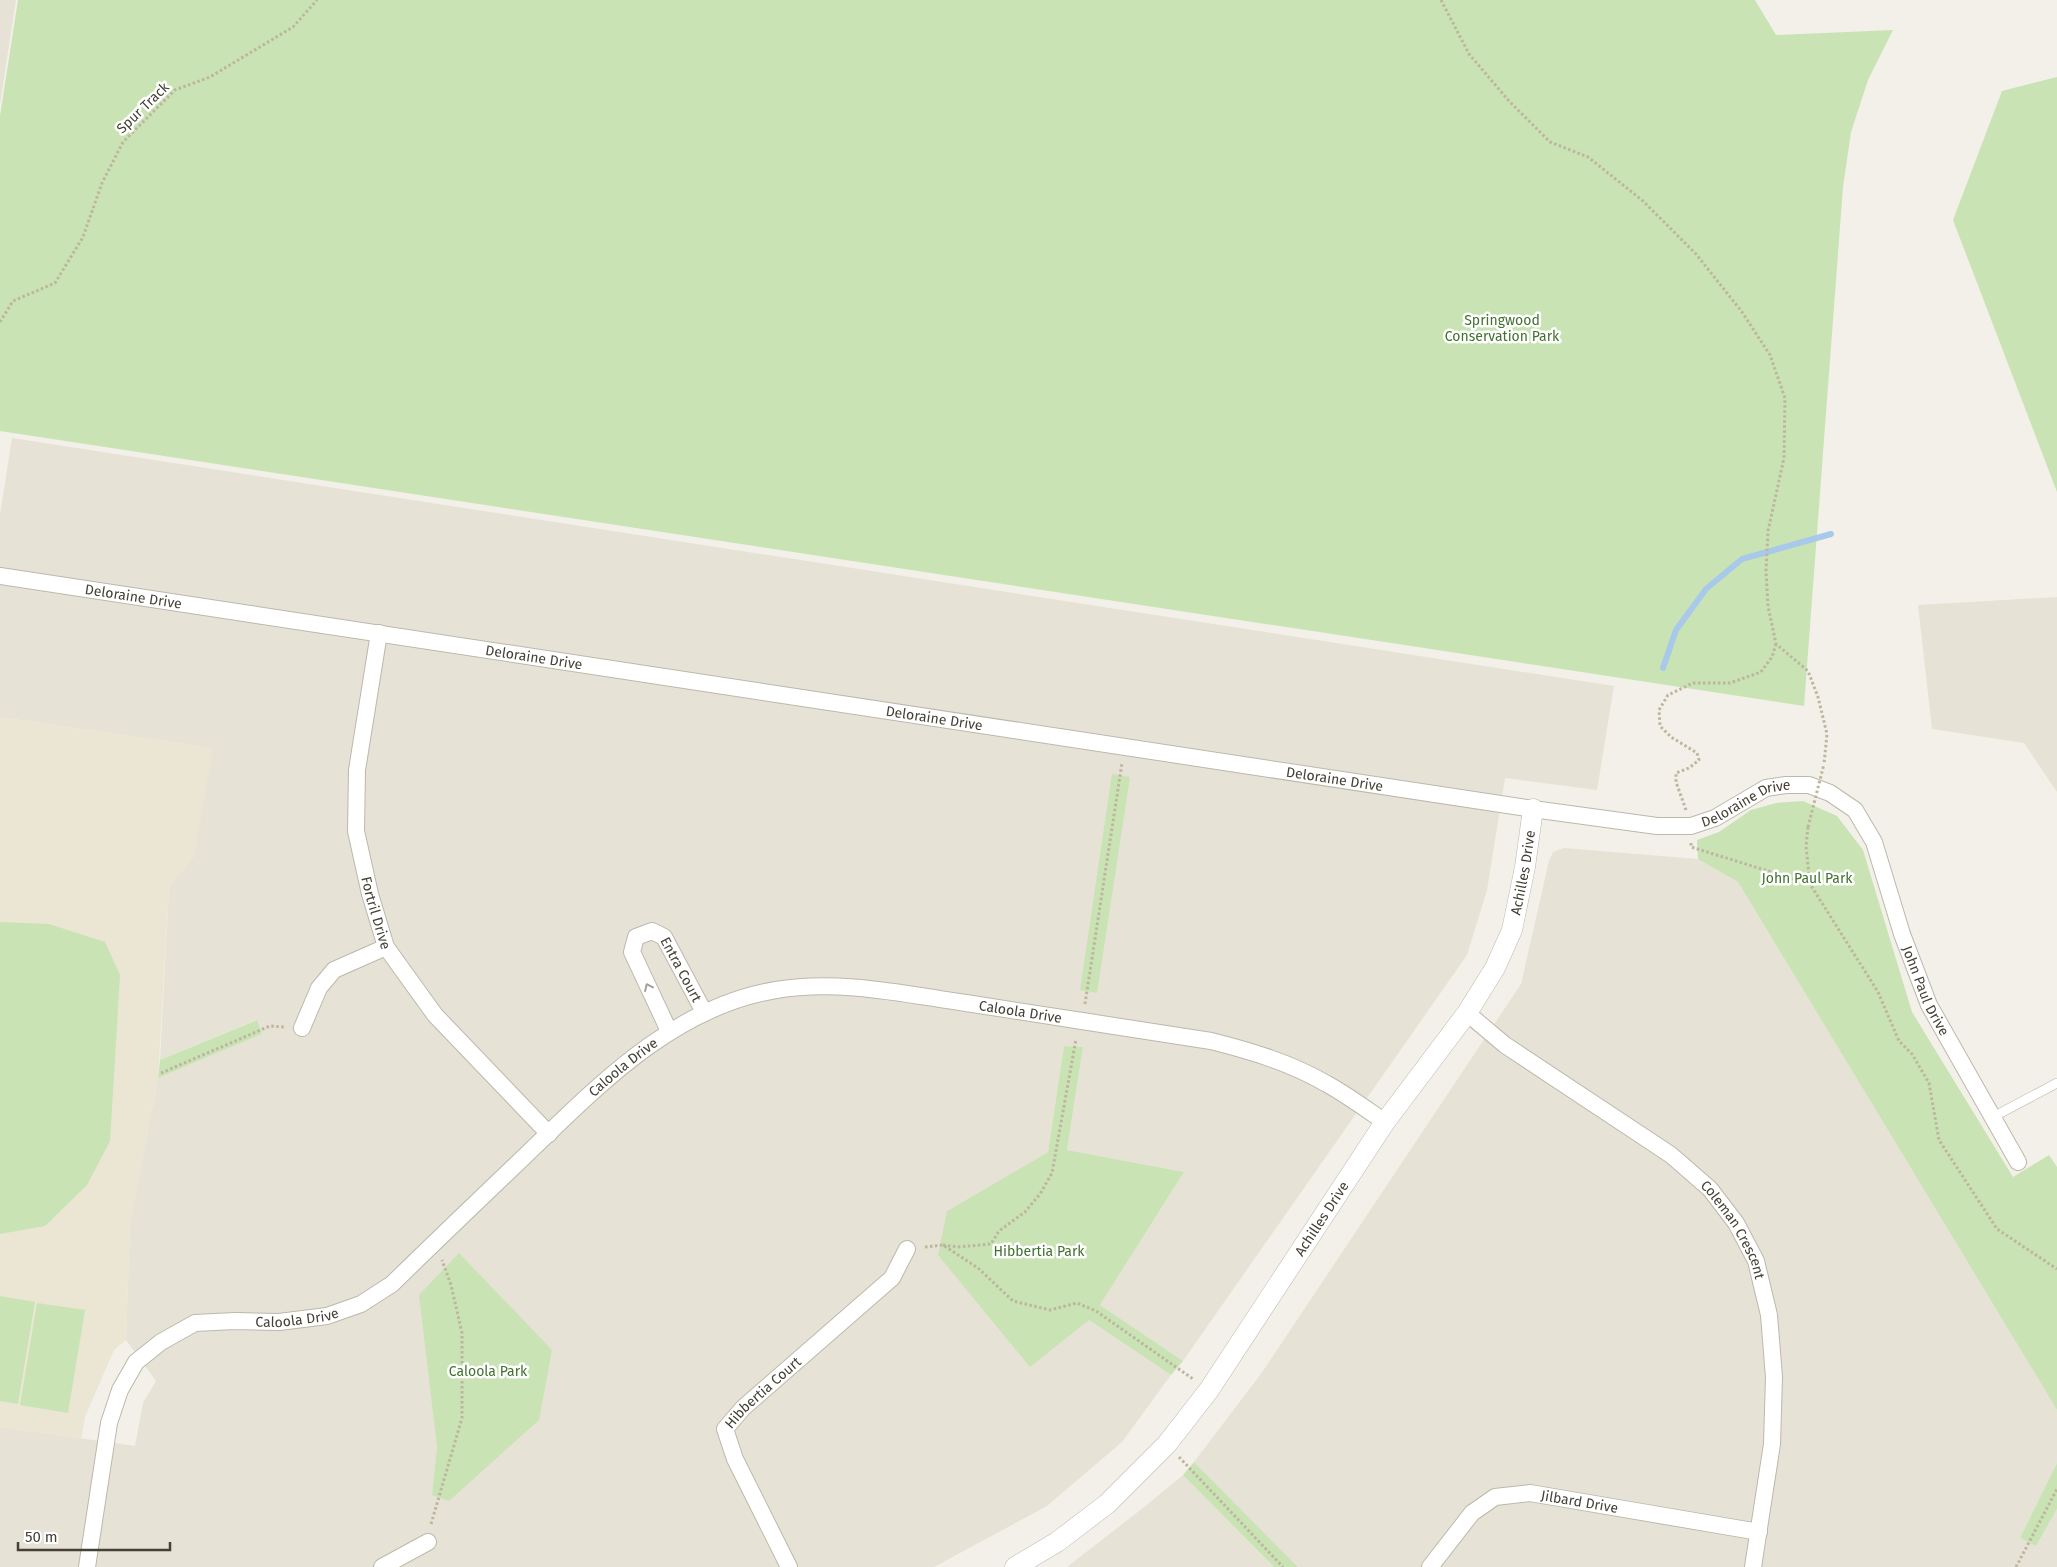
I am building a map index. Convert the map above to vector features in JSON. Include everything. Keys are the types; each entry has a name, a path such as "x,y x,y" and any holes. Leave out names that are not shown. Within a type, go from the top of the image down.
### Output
{"street":[{"name":"Deloraine Drive","path":"0,576 1533,809 1656,826 1691,826 1715,818 1766,788 1786,785 1809,785 1830,793 1855,810"},
{"name":"Fortril Drive","path":"379,633 357,770 356,831 370,894 386,947 435,1015 548,1134"},
{"name":"Achilles Drive","path":"1015,1567 1057,1542 1107,1504 1167,1444 1209,1390 1385,1122 1467,1013 1495,968 1512,930 1525,867 1533,809"},
{"name":"John Paul Drive","path":"1855,810 1874,842 1902,934 1930,1005 2018,1162"},
{"name":"Entra Court","path":"669,1031 632,952 636,937 652,931 664,938 704,1012"},
{"path":"302,1028 319,988 334,970 386,947"},
{"name":"Caloola Drive","path":"87,1567 109,1422 120,1390 136,1362 161,1342 195,1323 236,1321 279,1322 327,1316 361,1304 392,1284 548,1134 623,1066 669,1031 704,1012 732,1002 776,990 822,987 878,990 1211,1041 1254,1052 1296,1068 1326,1084 1385,1122"},
{"name":"Coleman Crescent","path":"1467,1013 1505,1045 1671,1155 1710,1189 1736,1222 1756,1261 1769,1315 1774,1377 1772,1444 1753,1567"},
{"name":"Hibbertia Court","path":"789,1567 734,1460 725,1429 743,1408 892,1278 907,1249"},
{"name":"Jilbard Drive","path":"1430,1567 1472,1513 1495,1498 1530,1493 1759,1532"},
{"path":"382,1567 428,1542"}],"lane":[{"path":"1993,1118 2057,1083"}],"path":[{"name":"Spur Track","path":"0,322 13,300 55,283 83,237 102,183 123,142 175,90 210,77 293,27 317,0"},
{"path":"1441,0 1469,54 1509,101 1550,142 1588,157 1643,201 1696,254 1742,312 1770,356 1785,398 1784,458 1768,531 1766,571 1768,606 1776,644 1772,657 1761,672 1730,683 1693,683 1668,696 1659,710 1660,726 1671,737 1697,753 1699,760 1689,768 1676,773 1676,782 1691,826 1691,847 1810,884"},
{"path":"1776,644 1808,671 1818,698 1827,734 1824,764 1808,827 1806,846 1810,884 1878,992 1899,1040 1912,1054 1929,1083 1939,1140 1997,1229 2057,1269"},
{"path":"161,1073 270,1026 302,1028"},
{"path":"428,1542 432,1515 462,1418 462,1333 451,1285 436,1242"},
{"path":"907,1249 943,1245 978,1268 1013,1301 1050,1310 1077,1302 1096,1311 1209,1390"},
{"path":"1167,1444 1283,1567"},
{"path":"2016,1567 2057,1489"}],"shaded area":[{"path":"0,0 16,0 0,104"},
{"path":"12,438 1614,686 1597,790 1505,778 1487,890 1467,955 1183,1361 1100,1305 1184,1172 1067,1150 1083,1047 1064,1046 1048,1152 947,1211 1089,1320 1171,1375 1122,1442 1047,1506 934,1567 0,1567 0,1427 135,1446 143,1403 156,1381 126,1340 130,1222 158,1078 262,1034 256,1020 160,1060 169,887 194,856 212,748 0,717 0,515","holes":["539,1420 432,1495 437,1446"]},
{"path":"2057,597 2057,792 2024,743 1932,729 1918,605"},
{"path":"0,717 213,748 194,856 169,887 158,1078 130,1222 126,1340 114,1350 85,1417 81,1439 0,1427"},
{"path":"1564,848 1698,859 1738,882 2057,1410 2057,1463 2020,1538 2036,1546 2057,1509 2057,1567 1298,1567 1194,1462 1263,1371 1521,984 1549,861 1553,852"},
{"path":"1183,1475 1274,1567 1067,1567 1148,1504"}],"green space":[{"name":"Springwood Conservation Park","path":"18,0 1755,0 1776,35 1893,30 1868,80 1851,132 1843,187 1804,706 0,431 0,116"},
{"path":"2057,77 2057,492 1953,220 2002,91"},
{"path":"1112,774 1130,777 1097,993 1080,990"},
{"name":"John Paul Park","path":"1803,801 1837,816 1863,850 1912,1012 2013,1177 2049,1155 2057,1167 2057,1410 1738,882 1698,859 1697,840 1719,832 1751,810 1776,803"},
{"path":"0,922 49,924 105,942 120,975 110,1141 87,1185 45,1226 0,1234"},
{"path":"257,1020 262,1034 158,1078 160,1060"},
{"name":"Hibbertia Park","path":"1064,1046 1083,1047 1067,1150 1184,1172 1100,1305 1183,1361 1171,1375 1089,1320 1030,1367 938,1255 947,1211 1048,1152"},
{"name":"Caloola Park","path":"459,1253 552,1350 539,1420 449,1501 432,1495 437,1446 419,1295"},
{"path":"0,1296 35,1302 18,1404 0,1401"},
{"path":"37,1303 85,1310 68,1413 20,1405"},
{"path":"1194,1462 1298,1567 1274,1567 1183,1475"},
{"path":"2057,1463 2057,1509 2036,1546 2020,1538"}],"waterway":[{"path":"1663,668 1676,630 1706,589 1742,559 1831,534"}]}
